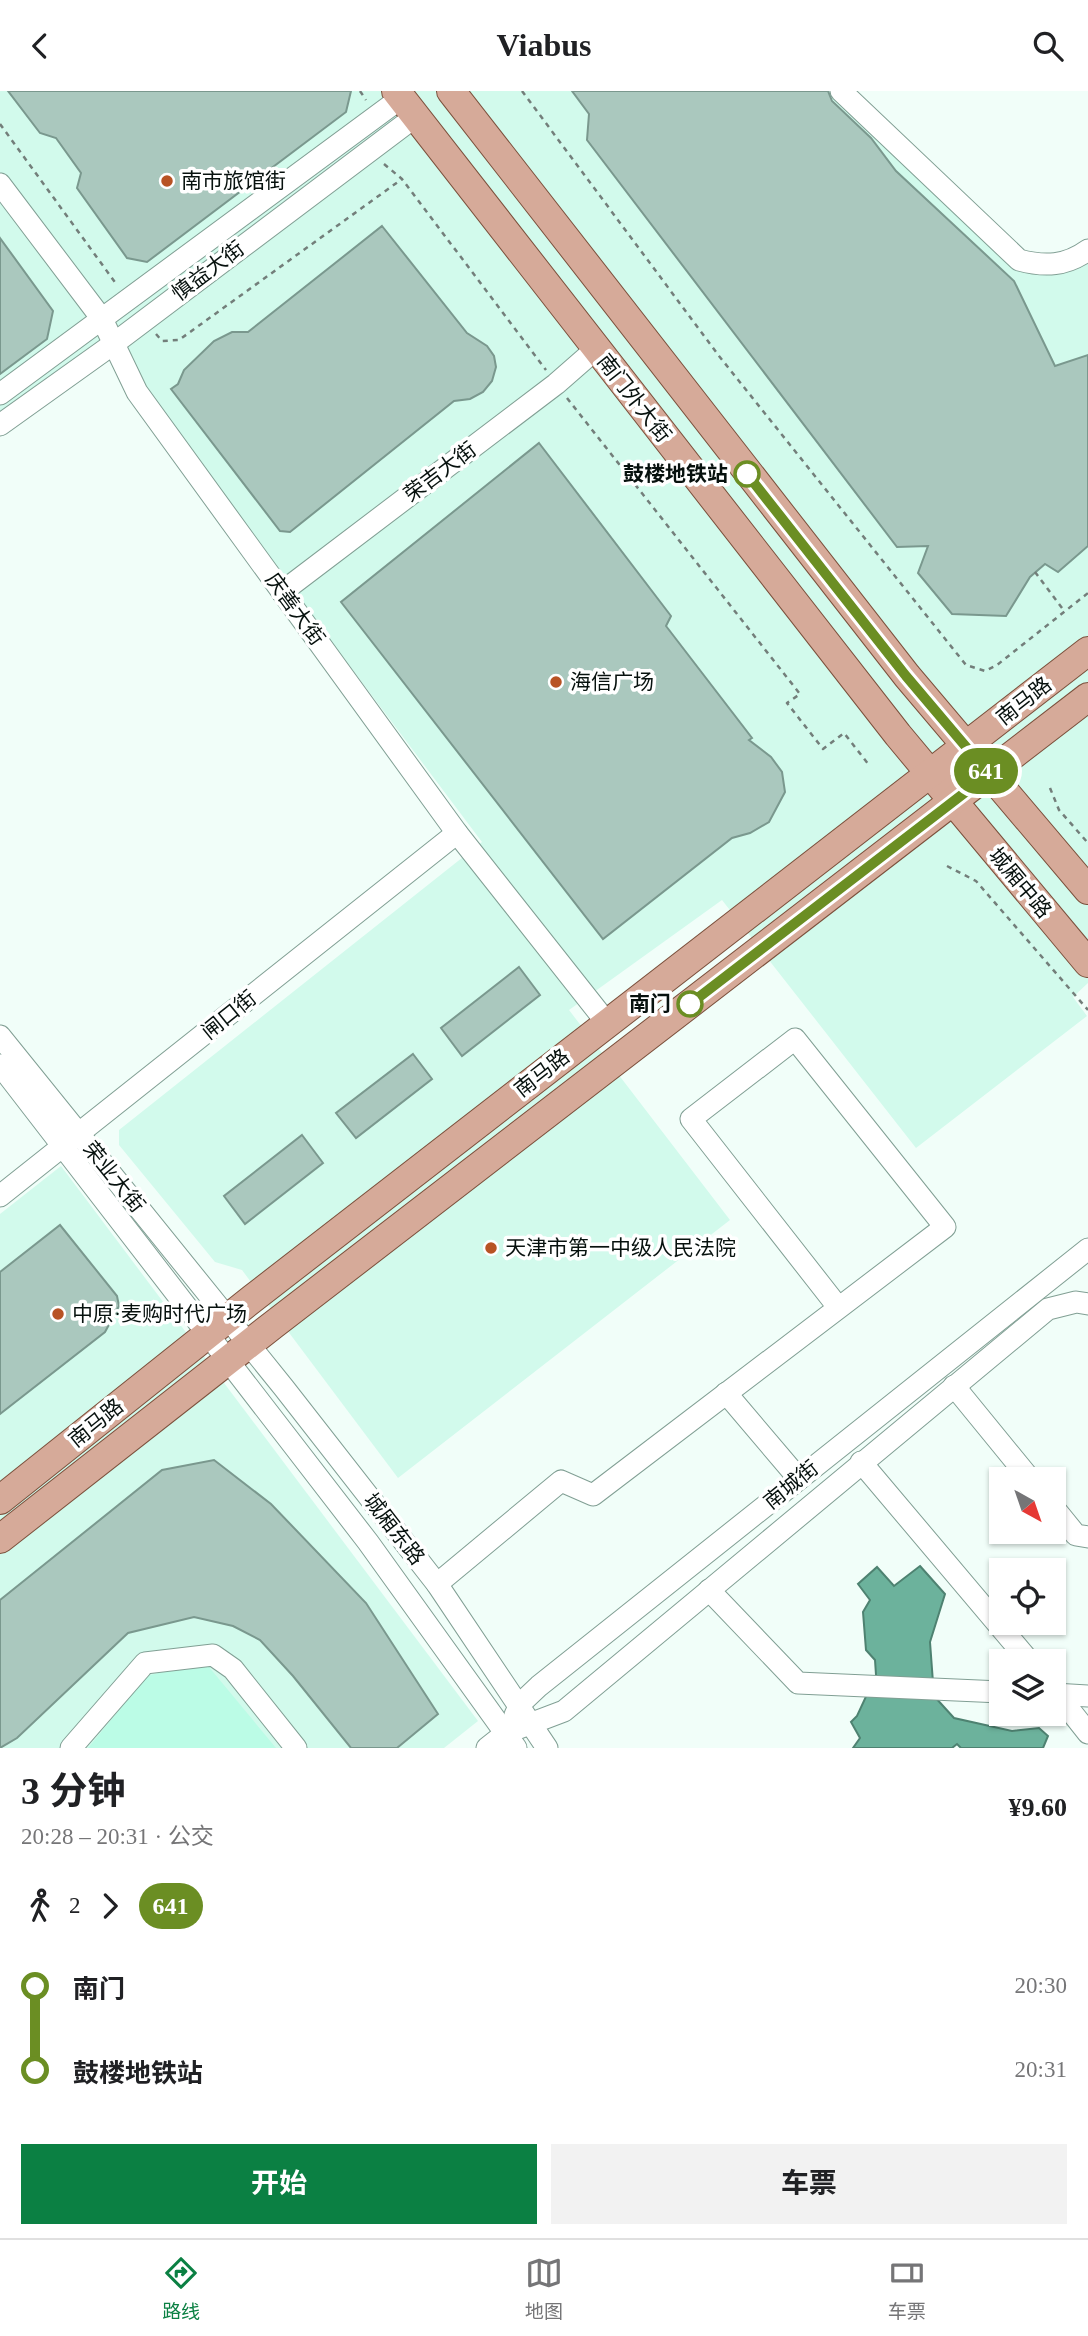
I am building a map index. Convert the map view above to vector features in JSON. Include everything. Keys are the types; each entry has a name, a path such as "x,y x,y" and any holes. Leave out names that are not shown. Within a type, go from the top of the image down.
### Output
{"main road":[{"name":"南门外大街","path":"453,92 747,474 989,774"},
{"name":"南门外大街","path":"404,102 953,802"},
{"name":"南马路","path":"0,1500 218,1326 1088,651"},
{"name":"南马路","path":"0,1539 239,1351 1088,697"},
{"path":"989,774 1088,890"},
{"name":"城厢中路","path":"953,802 1088,963"}],"street":[{"path":"841,91 1019,260 1044,267 1077,258 1088,250"},
{"name":"慎益大街","path":"0,394 404,102"},
{"name":"慎益大街","path":"0,425 144,320 404,102"},
{"name":"庆善大街","path":"0,184 102,320 116,342 137,392 457,833 607,1023"},
{"name":"荣吉大街","path":"282,591 556,384 596,349"},
{"name":"闸口街","path":"0,1196 457,833"},
{"name":"荣业大街","path":"0,1036 72,1140 218,1326"},
{"path":"437,1584 561,1481 593,1495 945,1227 795,1039 691,1119 838,1307"},
{"name":"荣业大街","path":"0,1065 72,1140"},
{"name":"南城街","path":"511,1741 520,1704 674,1575 799,1479 1088,1248"},
{"name":"南城街","path":"487,1748 511,1741 533,1725 564,1711 861,1461 1048,1309 1076,1302 1088,1304"},
{"name":"城厢东路","path":"218,1326 437,1584 547,1748"},
{"name":"城厢东路","path":"239,1351 511,1741"},
{"path":"954,1387 1020,1467"},
{"path":"726,1393 799,1479"},
{"path":"861,1461 1019,1649"},
{"path":"1066,1523 1076,1535 1088,1538"},
{"path":"709,1590 798,1683 989,1691"},
{"path":"71,1748 145,1663 213,1655 233,1669 296,1748"},
{"path":"1066,1694 1088,1696"},
{"path":"1066,1706 1088,1733"}],"path":[{"path":"360,91 366,100"},
{"path":"522,91 719,356 966,665 985,671 997,665 1088,593"},
{"path":"0,124 128,300"},
{"path":"144,320 162,341 179,339 402,179"},
{"path":"1035,572 1065,612"},
{"path":"800,694 787,703 823,750 844,733 869,765"},
{"path":"1050,788 1059,810 1088,843"},
{"path":"947,866 976,881 1088,1010"}],"shaded area":[{"path":"0,91 845,91 1022,260 1074,256 1088,246 1088,983 1073,997 1087,1016 916,1148 722,900 569,1010 730,1220 398,1478 242,1270 215,1262 119,1145 119,1130 482,842 103,338 0,412"},
{"path":"61,1166 478,1721 444,1748 0,1748 0,1214"},
{"path":"920,1566 945,1594 930,1642 934,1696 954,1718 1012,1731 1039,1728 1048,1736 1043,1748 961,1748 957,1744 952,1748 853,1748 860,1738 851,1722 857,1716 876,1675 875,1660 866,1650 863,1612 870,1600 858,1584 877,1567 894,1586"},
{"path":"204,1661 276,1748 88,1748 147,1676"}],"building":[{"name":"南市旅馆街","path":"8,91 351,91 346,112 147,262 127,258 77,188 81,173 56,138 40,133"},
{"path":"572,91 828,91 832,101 871,138 896,171 1014,281 1055,366 1088,355 1088,546 1058,572 1045,564 1030,577 1006,616 952,614 918,573 928,546 897,547 587,140 589,114"},
{"path":"382,226 467,333 487,346 494,356 496,367 492,381 483,392 470,399 454,401 290,532 280,531 171,389 178,384 184,370 214,341 232,332 248,332"},
{"path":"0,238 53,311 47,339 0,374"},
{"name":"海信广场","path":"539,443 671,616 666,626 752,738 749,740 771,757 782,772 785,792 769,822 750,833 732,838 603,939 341,602"},
{"path":"519,967 540,995 462,1056 441,1028"},
{"path":"413,1054 432,1079 356,1138 336,1113"},
{"path":"302,1135 323,1163 245,1224 224,1196"},
{"name":"中原·麦购时代广场","path":"60,1225 117,1296 119,1306 105,1332 0,1414 0,1272"},
{"path":"214,1460 271,1504 366,1603 438,1714 397,1748 351,1748 260,1640 233,1626 194,1617 128,1633 17,1738 0,1748 0,1600 162,1470"}],"bus line":[{"name":"641","path":"690,1004 989,774 906,676 747,474"}],"place":[{"name":"南市旅馆街","path":"167,181"},
{"name":"鼓楼地铁站","path":"747,474"},
{"name":"海信广场","path":"556,682"},
{"name":"南门","path":"690,1004"},
{"name":"天津市第一中级人民法院","path":"491,1248"},
{"name":"中原·麦购时代广场","path":"58,1314"}]}
